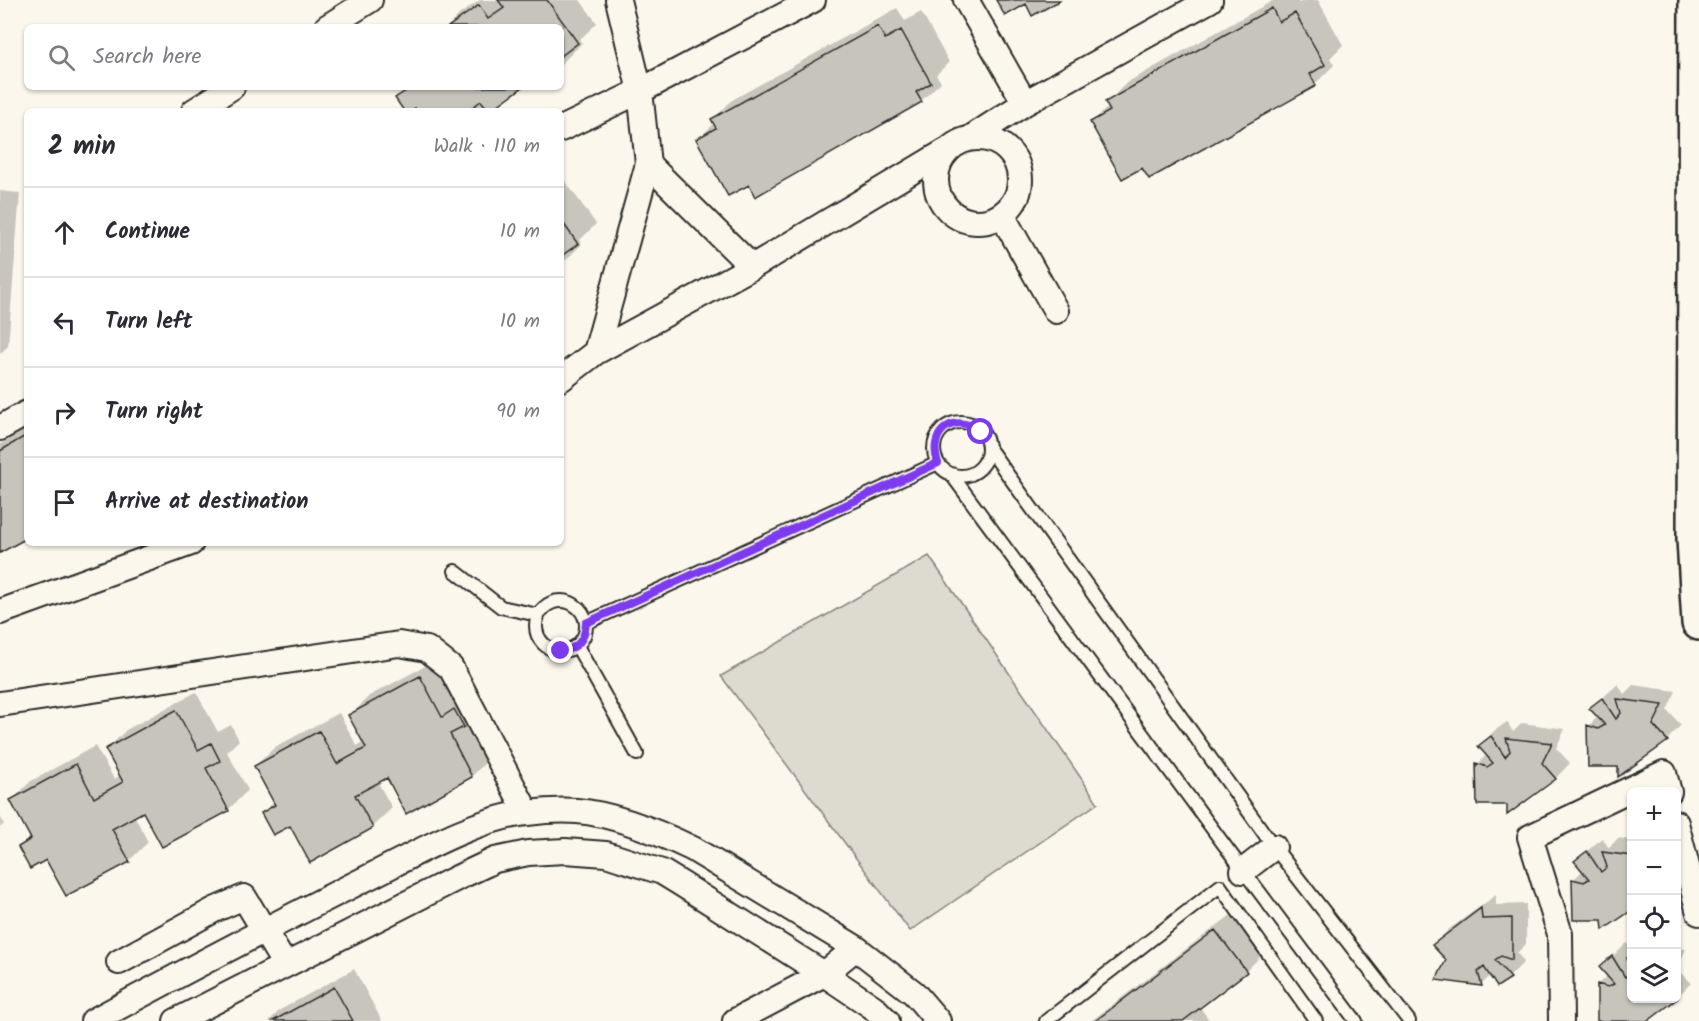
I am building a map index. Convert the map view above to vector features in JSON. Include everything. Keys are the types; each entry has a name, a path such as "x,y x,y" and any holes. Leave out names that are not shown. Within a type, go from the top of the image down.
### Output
{"highway":[{"path":"1696,0 1694,539 1699,623"}],"street":[{"path":"332,24 370,0"},
{"path":"596,352 648,164 640,91 618,0"},
{"path":"564,128 640,91 813,0"},
{"path":"966,0 1025,103"},
{"path":"564,377 596,352 752,267 958,142 972,137 1025,103 1210,0"},
{"path":"199,108 227,90"},
{"path":"946,151 939,164 936,177 937,191 942,203 963,220 990,221 1002,215 1012,206 1019,194 1021,179 1019,165 1011,152 1000,143 987,138 972,137"},
{"path":"648,164 752,267"},
{"path":"1002,215 1056,311"},
{"path":"0,428 24,415"},
{"path":"0,612 183,546"},
{"path":"0,704 399,644 427,649 451,668 527,813"},
{"path":"1635,787 1664,773 1668,787"},
{"path":"1561,1021 1560,934 1530,837 1627,791"},
{"path":"93,1021 263,930 463,831 503,817 527,813 577,811 634,824 669,837 701,854 856,948 914,993 938,1021"},
{"path":"1681,839 1699,913"},
{"path":"1243,871 1274,847"},
{"path":"177,1021 457,878 495,861 528,853 565,851 606,854 662,872 824,974 873,1007 887,1021"},
{"path":"119,962 214,910 244,897 285,965"},
{"path":"735,1021 824,974 856,948"}],"lane":[{"path":"966,423 974,426 986,439 988,447 983,465 968,475 951,474 943,469 934,454 937,437 950,425 966,423"},
{"path":"988,447 1274,847 1409,1021"},
{"path":"586,623 938,463"},
{"path":"951,474 1356,1021"},
{"path":"455,571 501,607 538,615"},
{"path":"557,600 573,603 584,615 586,623 583,639 570,650 553,650 545,646 536,632 538,615 549,603 557,600"},
{"path":"577,645 637,754"},
{"path":"1046,1021 1220,886 1316,1021"}],"shaded area":[{"path":"929,556 1098,803 910,931 721,676"}],"building":[{"path":"498,0 547,0 578,43 564,54 564,24 452,24 479,5 488,19 504,8"},
{"path":"996,0 1061,0 1032,16 1026,4 1005,16"},
{"path":"1272,8 1279,22 1295,13 1325,65 1310,74 1316,86 1149,179 1142,168 1122,179 1090,122 1110,111 1105,102"},
{"path":"878,26 885,39 901,30 931,83 916,92 922,102 755,197 749,185 728,196 696,139 716,128 711,119"},
{"path":"407,90 519,90 494,108 487,108 481,101 471,108 402,108 395,98"},
{"path":"564,224 578,244 564,254"},
{"path":"24,437 24,540 0,553 0,451"},
{"path":"420,676 442,717 454,709 464,727 450,734 472,777 406,814 387,778 355,795 373,828 310,863 290,826 273,835 261,813 275,805 254,766 319,731 337,764 366,748 348,715"},
{"path":"1602,698 1616,719 1621,713 1617,699 1663,705 1653,725 1668,741 1618,777 1618,767 1588,767 1587,725 1598,729 1605,725 1589,708"},
{"path":"176,710 198,750 211,743 220,761 206,768 229,811 162,847 143,812 112,829 130,862 66,896 46,860 30,869 18,847 31,839 10,800 76,764 94,798 123,782 105,749"},
{"path":"1491,736 1505,757 1510,751 1506,738 1552,743 1542,763 1556,779 1507,815 1507,805 1477,805 1476,763 1487,767 1493,763 1478,746"},
{"path":"1587,851 1601,872 1607,867 1602,852 1627,855 1627,913 1603,930 1602,920 1573,920 1572,879 1584,882 1589,879 1574,861"},
{"path":"1481,908 1482,919 1512,918 1512,960 1501,956 1495,960 1511,978 1497,987 1484,967 1478,972 1482,986 1436,980 1446,960 1432,945"},
{"path":"1215,930 1247,972 1183,1021 1095,1021"},
{"path":"1612,956 1625,977 1627,975 1627,1003 1672,1003 1648,1021 1597,1021 1597,984 1608,987 1614,984 1599,967"},
{"path":"334,987 353,1021 273,1021"}],"route":[{"path":"561,651 570,650 583,639 586,623 938,463 934,454 934,446 942,430 950,425 966,423 981,432"}]}
